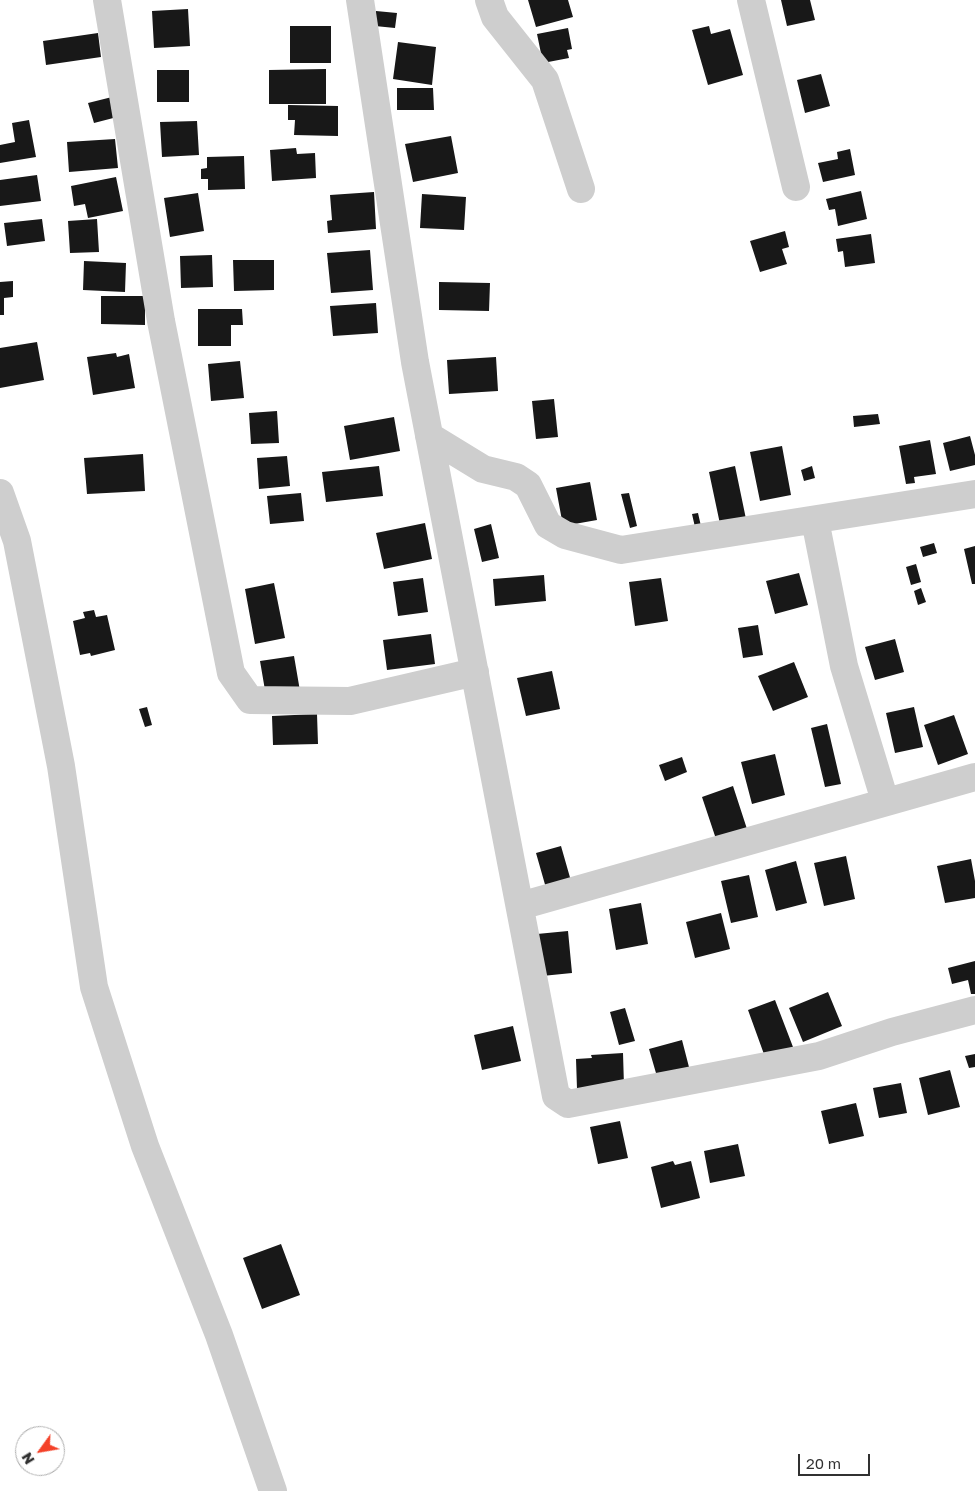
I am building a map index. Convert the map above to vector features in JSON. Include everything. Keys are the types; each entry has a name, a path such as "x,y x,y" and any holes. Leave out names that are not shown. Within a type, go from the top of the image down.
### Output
{"street":[{"path":"107,0 161,321 231,673 250,700 350,701 475,672"},
{"path":"360,0 415,362 556,1096 568,1104 819,1056 892,1032 975,1010"},
{"path":"489,0 495,17 545,80 581,189"},
{"path":"751,0 796,187"},
{"path":"429,436 483,469 516,477 528,485 548,525 565,535 621,550 975,494"},
{"path":"0,492 17,541 59,756 94,987 145,1146 219,1335 273,1491"},
{"path":"815,520 844,666 885,801"},
{"path":"520,906 975,776"}],"building":[{"path":"528,0 568,0 573,17 536,27"},
{"path":"781,0 810,0 815,20 787,26"},
{"path":"188,9 190,46 154,48 152,11"},
{"path":"376,11 397,13 395,28 375,26"},
{"path":"290,26 331,26 331,63 290,63"},
{"path":"709,26 711,34 730,29 743,75 708,85 692,30"},
{"path":"568,28 572,49 567,50 569,58 543,63 537,34"},
{"path":"98,33 101,57 46,65 43,41"},
{"path":"398,42 436,47 432,85 393,79"},
{"path":"326,69 326,104 269,104 269,70"},
{"path":"157,70 189,70 189,102 157,102"},
{"path":"821,74 830,106 805,113 797,80"},
{"path":"397,88 433,88 434,110 397,110"},
{"path":"116,96 121,116 94,123 88,103"},
{"path":"288,105 338,106 338,136 294,135 295,120 288,120"},
{"path":"29,120 36,157 0,163 0,145 15,142 12,123"},
{"path":"197,121 199,155 162,157 160,122"},
{"path":"451,136 458,173 413,182 405,144"},
{"path":"115,139 118,168 69,172 67,142"},
{"path":"296,148 297,154 315,153 316,178 272,181 270,150"},
{"path":"850,149 855,175 823,182 818,163 838,159 837,152"},
{"path":"244,156 245,189 208,190 208,179 201,179 201,169 207,168 207,157"},
{"path":"37,175 41,201 0,206 0,180"},
{"path":"116,177 123,211 88,218 85,204 74,206 71,186"},
{"path":"861,191 867,219 838,226 835,209 829,210 826,199"},
{"path":"374,192 376,229 328,233 327,221 332,220 330,195"},
{"path":"198,193 204,231 170,237 164,198"},
{"path":"422,194 466,197 464,230 420,228"},
{"path":"42,219 45,241 7,246 4,223"},
{"path":"97,219 99,252 70,253 68,221"},
{"path":"785,231 789,247 782,249 787,264 760,272 750,241"},
{"path":"871,234 875,263 845,267 843,251 838,252 836,239"},
{"path":"370,250 373,290 331,293 327,253"},
{"path":"212,255 213,287 181,288 180,256"},
{"path":"233,260 274,260 274,290 234,291"},
{"path":"84,261 126,263 125,292 83,290"},
{"path":"13,281 13,297 4,298 4,315 0,315 0,282"},
{"path":"439,282 490,283 489,311 439,310"},
{"path":"101,296 145,296 145,325 101,324"},
{"path":"376,303 378,333 333,336 330,306"},
{"path":"198,309 242,309 243,325 231,325 231,346 198,346"},
{"path":"37,342 44,380 0,388 0,348"},
{"path":"116,353 117,357 129,354 135,388 93,395 87,357"},
{"path":"496,357 498,391 449,394 447,360"},
{"path":"240,361 244,398 211,401 208,364"},
{"path":"554,399 558,437 536,439 532,401"},
{"path":"277,411 279,443 251,444 249,413"},
{"path":"878,414 880,424 854,427 853,416"},
{"path":"394,417 400,451 350,460 344,426"},
{"path":"970,436 975,455 975,465 950,471 943,443"},
{"path":"930,440 936,474 914,477 915,483 906,484 899,446"},
{"path":"782,446 791,495 760,501 750,452"},
{"path":"143,454 145,491 87,494 84,458"},
{"path":"287,456 290,486 259,489 257,458"},
{"path":"379,466 383,496 326,502 322,472"},
{"path":"735,466 746,519 720,524 709,472"},
{"path":"812,466 815,478 804,481 801,470"},
{"path":"590,482 597,520 563,526 556,488"},
{"path":"301,493 304,521 270,524 267,496"},
{"path":"629,493 637,526 630,528 621,494"},
{"path":"698,513 703,535 697,536 692,514"},
{"path":"425,523 432,559 384,569 376,533"},
{"path":"491,524 499,558 482,562 474,529"},
{"path":"934,543 937,553 923,557 920,547"},
{"path":"975,546 975,584 972,584 964,549"},
{"path":"916,564 921,582 911,585 906,567"},
{"path":"799,573 808,605 775,614 766,581"},
{"path":"544,575 546,601 495,606 493,579"},
{"path":"423,578 428,612 398,616 393,582"},
{"path":"661,578 668,621 635,626 629,582"},
{"path":"274,583 285,638 255,644 245,589"},
{"path":"921,588 926,602 918,605 914,591"},
{"path":"94,610 96,617 107,615 115,650 91,656 90,653 80,655 73,621 85,618 83,612"},
{"path":"758,625 763,655 743,658 738,628"},
{"path":"431,634 435,664 387,670 383,640"},
{"path":"895,639 904,672 875,680 865,647"},
{"path":"294,656 300,691 266,696 260,661"},
{"path":"794,662 808,697 773,711 758,676"},
{"path":"552,671 560,709 526,716 517,678"},
{"path":"147,707 152,725 145,727 139,709"},
{"path":"914,707 923,747 895,753 886,713"},
{"path":"317,714 318,744 273,745 272,716"},
{"path":"954,715 968,754 938,765 924,725"},
{"path":"827,724 841,784 825,787 811,728"},
{"path":"775,754 785,795 752,804 741,762"},
{"path":"682,757 687,772 665,781 659,765"},
{"path":"733,786 747,829 716,839 702,797"},
{"path":"561,846 571,881 546,888 536,853"},
{"path":"846,856 855,899 824,906 814,863"},
{"path":"971,859 975,881 975,898 945,903 937,866"},
{"path":"796,861 807,903 776,911 765,870"},
{"path":"749,875 758,917 731,923 721,881"},
{"path":"641,903 648,944 616,950 609,909"},
{"path":"721,913 730,949 695,958 686,922"},
{"path":"568,931 572,973 542,976 537,934"},
{"path":"975,961 975,994 971,994 968,980 952,984 948,968"},
{"path":"828,992 842,1026 803,1042 789,1008"},
{"path":"775,1000 793,1047 765,1057 748,1010"},
{"path":"625,1008 635,1041 619,1045 610,1012"},
{"path":"513,1026 521,1061 482,1070 474,1035"},
{"path":"682,1040 690,1071 658,1080 649,1049"},
{"path":"623,1053 624,1086 577,1089 576,1059 592,1058 591,1055"},
{"path":"975,1054 975,1067 969,1068 965,1056"},
{"path":"950,1070 960,1107 928,1115 919,1078"},
{"path":"901,1083 907,1113 879,1118 873,1088"},
{"path":"856,1103 864,1136 829,1144 821,1111"},
{"path":"620,1121 628,1158 598,1164 590,1127"},
{"path":"738,1144 745,1176 710,1183 704,1151"},
{"path":"673,1161 675,1165 691,1161 700,1198 661,1208 651,1167"},
{"path":"281,1244 300,1295 262,1309 243,1258"}]}
